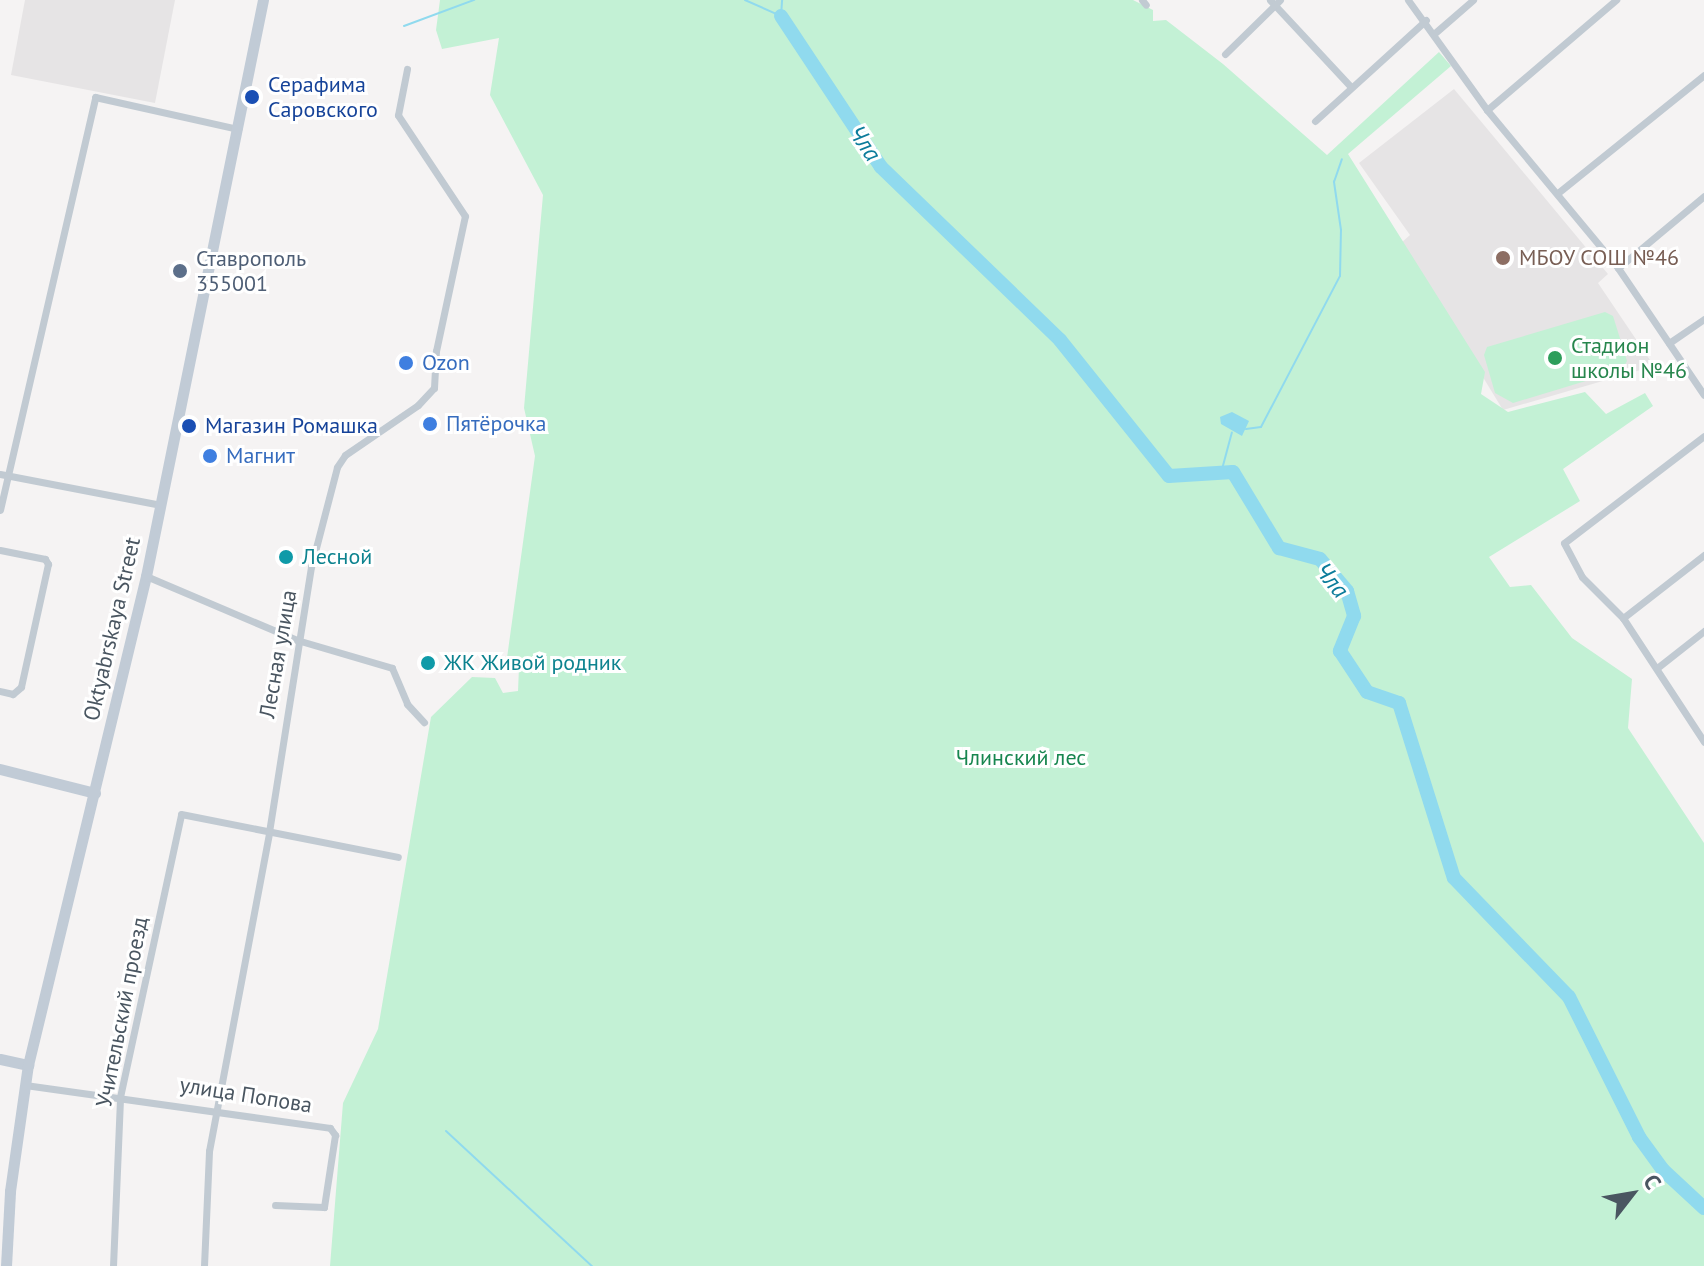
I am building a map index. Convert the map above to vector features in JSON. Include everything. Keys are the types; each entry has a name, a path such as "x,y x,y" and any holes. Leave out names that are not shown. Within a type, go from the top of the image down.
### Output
{"main road":[{"name":"Oktyabrskaya Street","path":"6,1266 28,1065 146,576 263,0"},
{"path":"0,769 95,793"},
{"path":"0,1059 28,1065"}],"street":[{"path":"1408,0 1436,32 1487,110 1559,192 1618,268 1704,395"},
{"path":"1436,32 1473,0"},
{"path":"1487,110 1616,0"},
{"path":"1225,54 1275,2 1351,87"},
{"path":"1315,121 1426,20"},
{"name":"Лесная улица","path":"204,1266 215,1110 269,832 297,640 337,467 354,447 428,397 437,375 436,351 465,216 398,115 407,69"},
{"path":"1559,192 1704,75"},
{"path":"0,510 4,474 95,97 238,129"},
{"path":"1618,268 1704,196"},
{"path":"1669,343 1704,319"},
{"path":"1704,436 1564,538 1582,577 1623,618 1704,742"},
{"path":"4,474 161,505"},
{"path":"0,550 45,559 48,564 21,687 13,694 0,691"},
{"path":"1623,618 1704,555"},
{"path":"146,576 297,640 392,668 407,704 424,722"},
{"path":"1657,668 1704,631"},
{"name":"Учительский проезд","path":"113,1266 120,1097 181,814 269,832"},
{"path":"269,832 398,857"},
{"name":"улица Попова","path":"25,1085 330,1128 335,1135 321,1211 275,1205"}],"shaded area":[{"path":"25,0 175,0 155,103 11,75"},
{"name":"МБОУ СОШ №46","path":"1454,89 1608,274 1598,283 1654,366 1503,410 1401,243 1410,235 1359,163"}],"green space":[{"name":"Члинский лес","path":"440,0 1133,0 1153,10 1153,21 1166,20 1223,64 1327,155 1439,52 1451,66 1348,154 1485,372 1481,394 1508,412 1585,392 1606,414 1645,393 1653,406 1563,469 1580,501 1489,557 1510,587 1531,585 1572,638 1632,679 1628,728 1704,843 1704,1266 330,1266 343,1103 378,1029 431,717 472,677 495,678 503,693 518,691 519,667 506,665 535,456 524,408 543,195 490,95 499,38 442,49 436,30"},
{"name":"Стадион школы №46","path":"1605,312 1613,316 1627,361 1622,370 1513,403 1495,393 1484,355 1487,347"}],"water":[{"path":"1232,412 1249,421 1242,436 1221,424 1220,417"}],"waterway":[{"name":"Чла","path":"404,26 474,0"},
{"name":"Чла","path":"745,0 781,16 782,0"},
{"name":"Чла","path":"781,16 881,167 1060,340 1169,476 1233,472 1279,548 1320,559 1347,591 1354,616 1340,651 1367,692 1399,703 1454,878 1569,997 1639,1137 1663,1170 1704,1208"},
{"path":"1246,429 1261,427 1340,276 1341,230 1334,182 1342,159"},
{"path":"1221,473 1232,432"},
{"path":"446,1131 592,1266"}],"place":[{"name":"Серафима Саровского","path":"252,97"},
{"name":"МБОУ СОШ №46","path":"1503,258"},
{"name":"Ставрополь 355001","path":"180,271"},
{"name":"Стадион школы №46","path":"1555,358"},
{"name":"Ozon","path":"406,363"},
{"name":"Пятёрочка","path":"430,424"},
{"name":"Магазин Ромашка","path":"189,426"},
{"name":"Магнит","path":"210,456"},
{"name":"Лесной","path":"286,557"},
{"name":"ЖК Живой родник","path":"428,663"}]}
